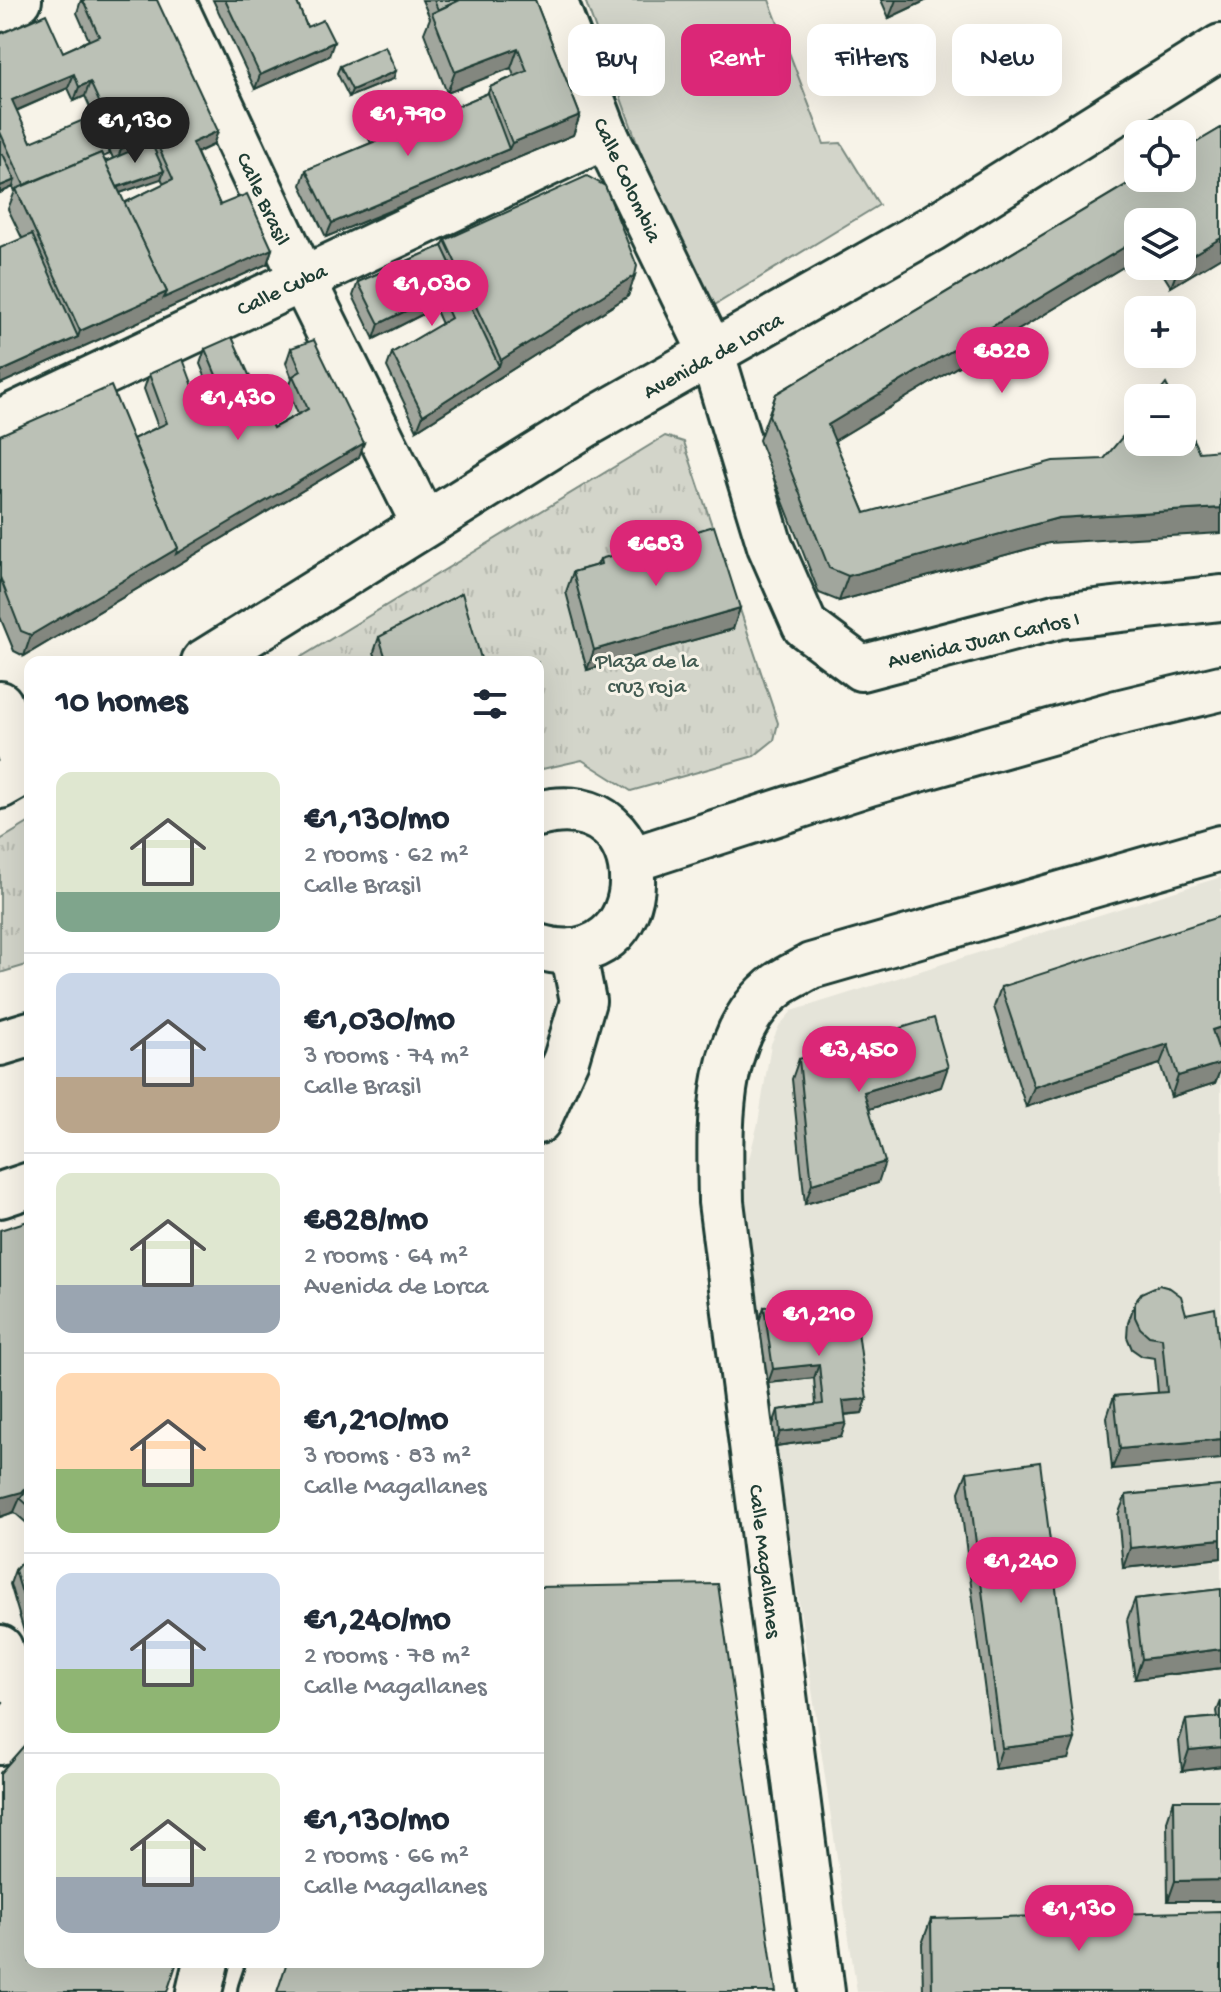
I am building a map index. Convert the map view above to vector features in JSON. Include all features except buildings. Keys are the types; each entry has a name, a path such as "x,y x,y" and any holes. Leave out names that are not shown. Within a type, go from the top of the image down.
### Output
{"street":[{"path":"0,9 19,0"},
{"name":"Calle Brasil","path":"172,0 302,278 424,524"},
{"name":"Calle Colombia","path":"554,0 606,136 712,354"},
{"name":"Avenida de Lorca","path":"214,656 585,425 931,229 1221,47"},
{"name":"Calle Cuba","path":"0,422 606,136"},
{"name":"Avenida Juan Carlos I","path":"712,354 770,546 805,626 861,668 1059,616 1221,598"},
{"path":"631,860 869,783 1117,713 1221,688"},
{"path":"0,704 19,775"},
{"path":"544,812 556,809 581,812 603,822 620,839 631,860 634,885 628,909 616,929 596,944 556,949 583,1001 552,1057 544,1094"},
{"name":"Calle Magallanes","path":"822,1992 721,1202 722,1094 736,1046 752,1012 779,984 811,966 1221,848"},
{"path":"0,1043 24,1036"},
{"path":"0,1195 24,1187"},
{"path":"0,1648 7,1670 24,1692"},
{"path":"0,1742 24,1714"},
{"path":"199,1992 205,1968"},
{"path":"261,1992 269,1968"}],"shaded area":[{"path":"1221,877 1221,1992 857,1992 739,1199 758,1123 771,1044 779,1026 792,1011"}],"green space":[{"path":"585,0 769,0 778,24 681,24 681,96 791,96 791,58 824,144 841,143 879,205 700,314 620,96 665,96 665,24 594,24"},
{"name":"Plaza de la cruz roja","path":"665,436 684,442 778,723 774,740 754,756 631,791 582,760 544,769 544,656 303,656"},
{"path":"24,826 24,966 0,973 0,840"}]}
